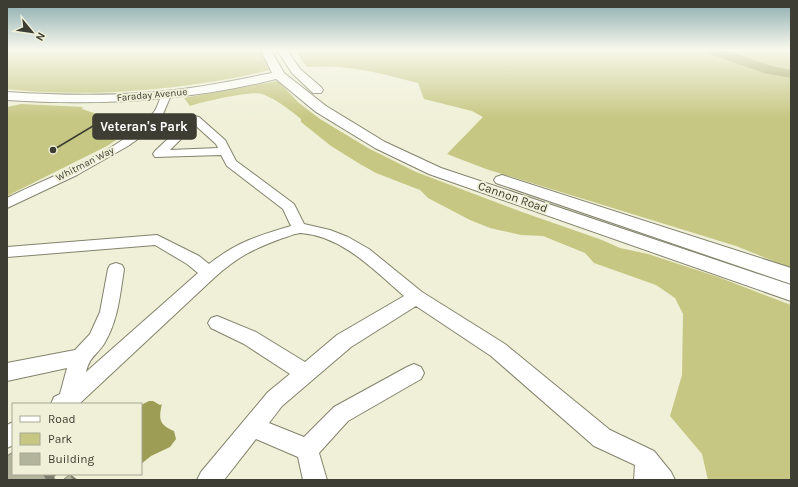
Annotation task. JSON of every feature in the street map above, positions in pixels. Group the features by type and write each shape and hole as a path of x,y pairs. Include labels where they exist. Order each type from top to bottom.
{"main road":[{"name":"Faraday Avenue","path":"7,96 83,100 166,95 197,91 287,73"},
{"name":"Cannon Road","path":"298,73 335,104 393,138 446,161 791,276"},
{"name":"Cannon Road","path":"276,75 321,109 380,145 435,171 791,293"}],"street":[{"name":"Whitman Way","path":"7,204 101,157 143,131 158,114 165,101 166,95"},
{"path":"226,151 159,154 195,119 222,142 226,151 231,163 289,207 299,228"},
{"path":"65,402 231,255 253,243 299,228 325,234 343,241 358,250 416,297 498,350 602,438 663,480"},
{"path":"7,252 157,240 193,260 209,273"},
{"path":"65,402 80,357 97,339 109,312 116,269"},
{"path":"209,480 275,399 344,341 416,297"},
{"path":"217,323 250,338 306,373"},
{"path":"7,372 80,357"},
{"path":"307,450 340,414 414,373"},
{"path":"252,427 307,450"},
{"path":"307,450 315,480"}],"green space":[{"path":"7,73 258,73 220,81 130,91 80,93 7,89"},
{"path":"376,73 774,73 779,74 776,73 791,73 791,268 736,246 486,169 447,154 483,117 472,111 424,99 418,83"},
{"path":"278,81 299,103 320,119 368,148 416,172 602,240 620,248 648,254 718,277 791,305 791,480 708,480 702,454 670,416 682,375 683,314 675,298 656,285 594,263 585,253 543,236 521,235 490,228 470,220 428,198 420,190 376,173 360,164 331,146 301,122 301,119 288,108 262,94 257,93 238,95 215,99 190,106 184,98"},
{"path":"21,104 84,107 81,108 97,114 128,117 124,122 122,136 107,146 7,196 7,107"}],"shaded area":[{"path":"149,401 153,401 160,405 162,404 160,414 161,421 174,431 176,439 170,447 151,456 142,463 142,404"}],"building":[{"path":"12,453 12,475 44,475 47,480 7,480 7,456"},
{"path":"70,475 73,480 63,480"}],"waterway":[{"path":"784,73 791,74"}],"place":[{"name":"Veteran's Park","path":"53,150"}]}
